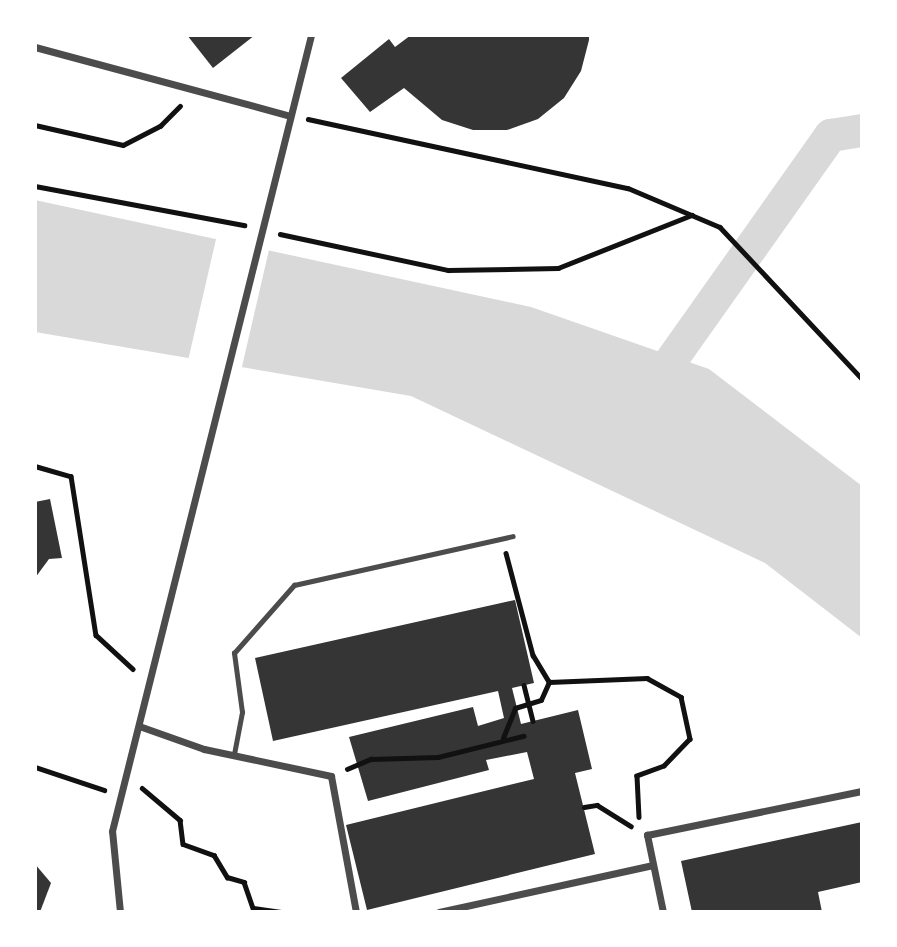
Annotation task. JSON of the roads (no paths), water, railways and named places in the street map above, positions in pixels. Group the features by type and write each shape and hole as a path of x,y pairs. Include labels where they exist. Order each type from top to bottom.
{"street":[{"path":"120,912 112,831 311,35"},
{"path":"35,47 290,116"},
{"path":"139,726 234,754 331,776 356,912"},
{"path":"663,912 647,835 862,790"},
{"path":"439,912 653,865"}],"lane":[{"path":"234,754 242,712 234,653 294,585 513,536"}],"waterway":[{"path":"646,395 830,135 862,130"}]}
